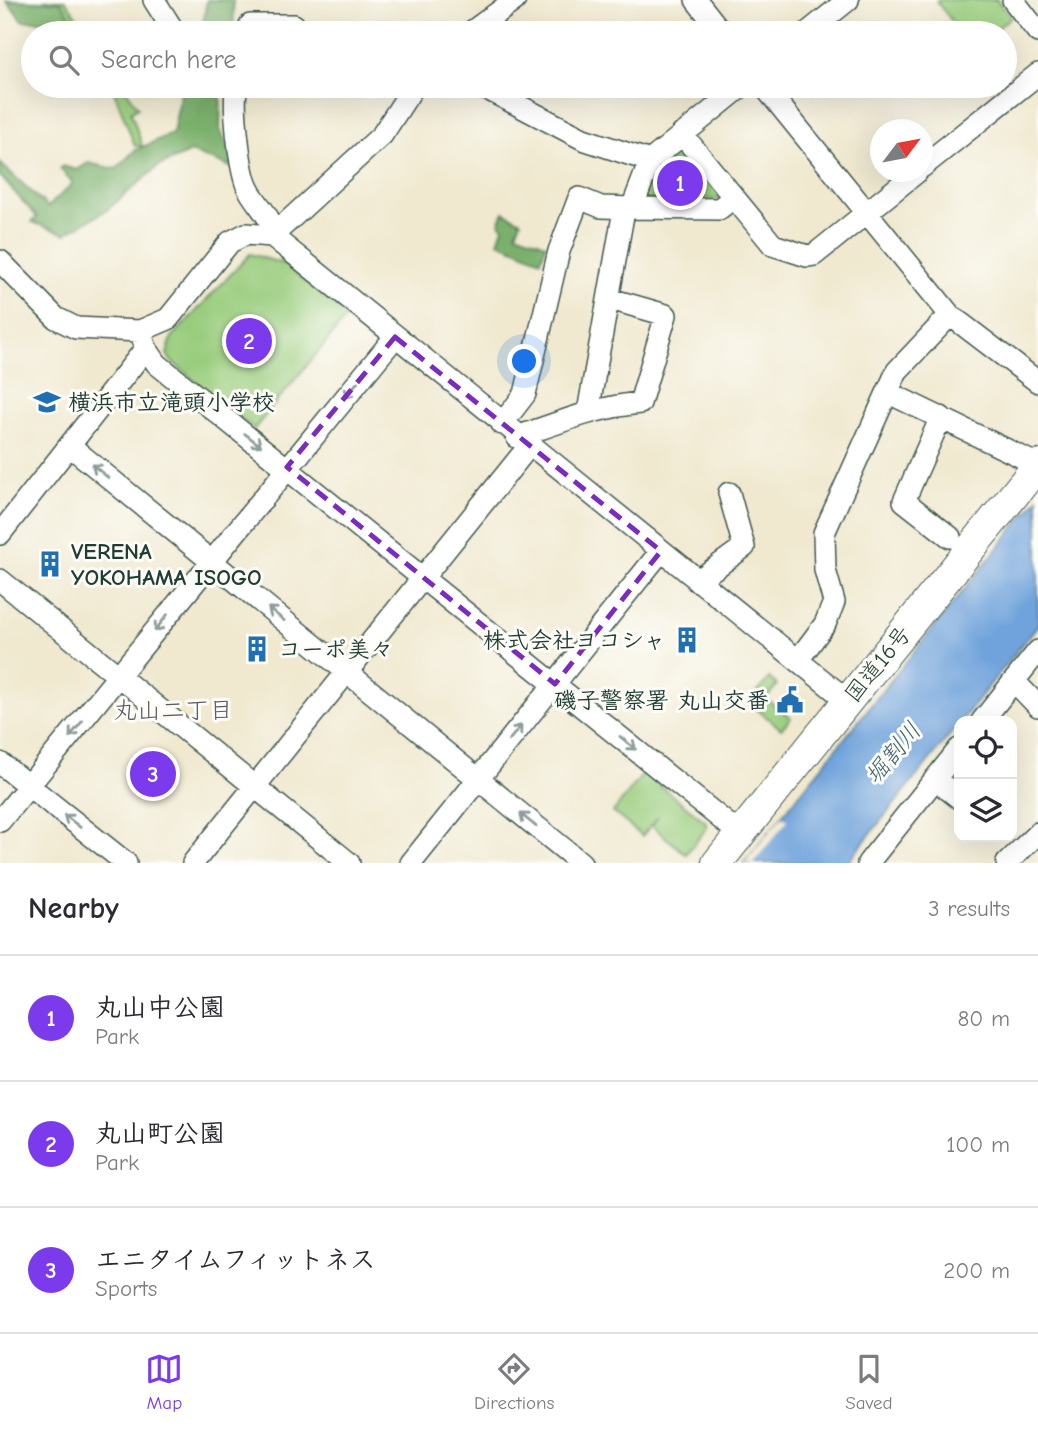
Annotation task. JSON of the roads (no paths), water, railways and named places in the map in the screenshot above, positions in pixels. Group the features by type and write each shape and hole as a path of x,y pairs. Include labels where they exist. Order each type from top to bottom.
{"highway":[{"name":"国道16号","path":"717,863 1038,465"}],"street":[{"path":"154,0 167,21"},
{"path":"486,21 515,0"},
{"path":"696,0 713,21"},
{"path":"822,21 848,0"},
{"path":"1013,0 1038,32"},
{"path":"1017,92 1038,75"},
{"path":"236,98 234,113 246,186 273,225 272,236"},
{"path":"272,236 382,135 406,98"},
{"path":"504,98 583,139 650,160"},
{"path":"588,412 628,209 650,160 727,98"},
{"path":"774,98 950,315 1038,382"},
{"path":"933,158 1009,98"},
{"path":"682,134 773,245 807,256 814,255 904,182"},
{"path":"193,863 423,576 516,436 559,251 576,203 583,197 601,207 719,209 733,198"},
{"path":"0,534 70,446 143,340 168,318 230,242 246,234 272,236 516,436 848,701"},
{"path":"0,261 56,318 76,328 143,340 157,364 740,834"},
{"path":"516,436 588,412 640,403 666,314 610,299"},
{"path":"798,660 825,624 834,602 825,570 824,533 897,372 950,315"},
{"path":"0,821 395,337"},
{"path":"889,393 1038,465"},
{"path":"942,417 904,501 950,537"},
{"path":"70,446 581,863"},
{"path":"696,581 744,547 729,493"},
{"path":"411,863 661,551"},
{"path":"0,580 349,863"},
{"path":"986,716 1038,651"},
{"path":"1014,681 1038,706"},
{"path":"877,860 954,756"},
{"path":"0,763 126,863"},
{"path":"936,779 954,794"},
{"path":"1012,849 1038,833"}],"water":[{"name":"堀割川","path":"1038,498 1038,625 965,716 954,716 954,730 847,863 744,863"}],"place":[{"name":"丸山中公園","path":"680,183"},
{"name":"丸山町公園","path":"249,341"},
{"name":"横浜市立滝頭小学校","path":"47,402"},
{"name":"VERENA YOKOHAMA ISOGO","path":"50,564"},
{"name":"株式会社ヨコシャ","path":"687,640"},
{"name":"コーポ美々","path":"257,649"},
{"name":"磯子警察署 丸山交番","path":"790,700"},
{"name":"エニタイムフィットネス","path":"153,774"}],"district":[{"name":"丸山二丁目","path":"173,710"}]}
